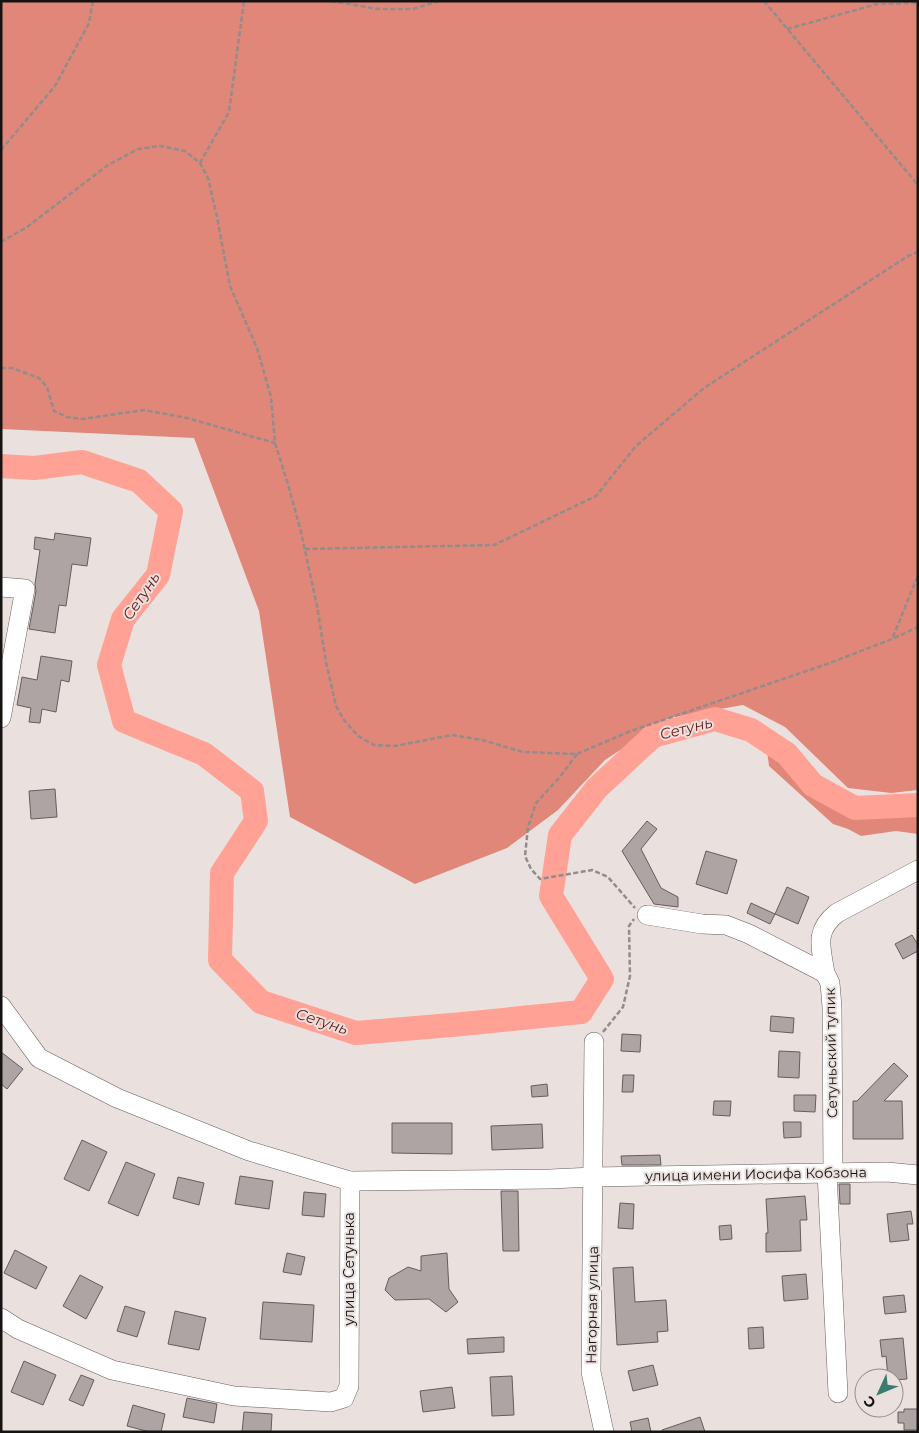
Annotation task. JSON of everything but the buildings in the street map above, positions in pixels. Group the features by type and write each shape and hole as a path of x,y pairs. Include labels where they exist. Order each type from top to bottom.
{"street":[{"path":"1,587 25,589 1,718"},
{"path":"825,973 820,942 822,930 828,920 837,913 918,870"},
{"name":"Сетуньский тупик","path":"647,915 702,924 726,925 749,934 825,973 830,983 832,1007 830,1173 838,1393"},
{"path":"1,1006 39,1058 116,1098 249,1151 350,1181"},
{"name":"Нагорная улица","path":"594,1042 591,1372 604,1432"},
{"name":"улица имени Иосифа Кобзона","path":"350,1181 886,1172 918,1175"},
{"name":"улица Сетунька","path":"1,1318 18,1329 112,1370 234,1396 331,1402 344,1398 349,1386 350,1181"}],"path":[{"path":"1,150 55,86 89,23 92,1"},
{"path":"200,163 229,112 244,1"},
{"path":"331,1 378,9 412,8 438,1"},
{"path":"764,1 918,185"},
{"path":"787,29 876,4 918,3"},
{"path":"1,242 27,227 108,165 138,150 160,146 185,151 200,163 208,178 230,286 257,348 271,396 275,443 305,549 336,706 344,720 358,736 374,745 395,746 452,735 482,740 523,752 576,754 628,732 818,667 918,627"},
{"path":"305,549 384,549 494,545 596,496 636,446 704,388 908,256 918,252"},
{"path":"1,368 12,368 40,378 46,387 54,411 67,417 82,419 144,410 187,418 275,443"},
{"path":"892,639 918,575"},
{"path":"576,754 559,778 536,803 528,827 525,856 531,869 540,878 592,870 608,877 638,912 629,926 630,976 623,1007 594,1042"}],"shaded area":[{"path":"1,1 918,1 918,790 891,793 848,788 785,727 743,705 669,718 605,760 558,810 507,848 415,884 290,817 259,611 194,438 1,429"},
{"path":"767,751 783,760 828,799 851,812 918,814 918,834 896,831 861,836 833,824 769,766"}],"waterway":[{"name":"Сетунь","path":"1,466 34,468 82,462 139,481 171,511 158,575 123,619 109,665 124,721 204,754 252,791 256,821 222,873 220,960 261,1002 356,1033 581,1012 602,979 551,896 560,835 597,788 653,736 715,719 751,730 787,754 813,785 855,808 918,805"}]}
